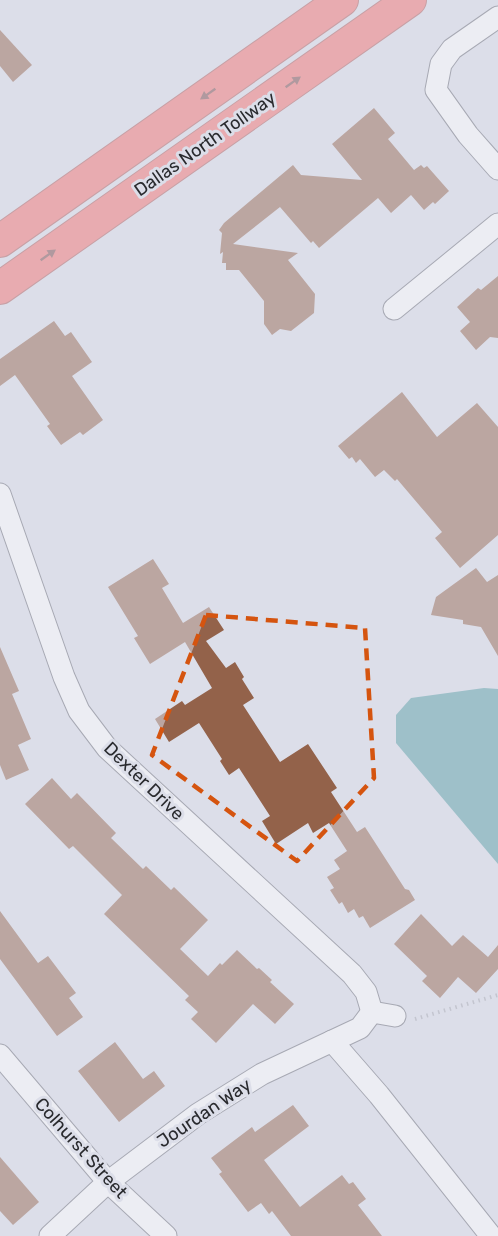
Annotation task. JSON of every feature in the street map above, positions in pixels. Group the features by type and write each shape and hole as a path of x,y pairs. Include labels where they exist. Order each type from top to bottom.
{"highway":[{"path":"0,241 342,0"},
{"name":"Dallas North Tollway","path":"0,288 410,0"}],"street":[{"path":"498,16 453,49 441,64 436,90 468,135 498,169"},
{"path":"394,309 498,224"},
{"name":"Dexter Drive","path":"0,494 64,677 79,711 106,748 352,974 366,992 372,1012"},
{"path":"372,1012 394,1016"},
{"name":"Jourdan Way","path":"50,1236 108,1182 198,1114 262,1074 360,1028 372,1012"},
{"path":"332,1041 379,1095 491,1236"},
{"name":"Colhurst Street","path":"0,1055 108,1182 165,1236"}],"path":[{"path":"394,1016 400,1023 498,995"}],"highlighted area":[{"path":"206,615 365,628 374,778 297,861 152,755"}],"water":[{"path":"484,688 498,689 498,864 396,743 396,715 411,698"}],"building":[{"path":"0,30 32,65 13,82 0,66"},
{"path":"374,108 395,133 388,139 414,170 421,165 424,168 427,166 449,191 435,204 433,202 424,210 411,195 391,213 378,198 319,248 313,241 311,243 280,207 233,244 298,253 288,260 315,294 314,313 291,331 280,329 272,335 264,324 264,301 239,270 226,270 226,263 222,263 223,252 220,254 222,233 219,230 224,223 293,165 301,175 362,180 332,144"},
{"path":"498,276 498,338 490,337 476,350 460,331 470,322 457,307 478,288 481,290"},
{"path":"54,321 65,336 71,332 92,362 72,376 103,420 83,435 80,432 61,445 47,426 50,424 15,375 0,386 0,359"},
{"path":"402,392 437,437 477,403 498,427 498,535 460,568 435,538 442,532 397,479 395,481 384,470 375,477 360,459 356,463 352,457 349,459 338,446"},
{"path":"153,559 169,584 162,588 183,623 209,607 224,630 206,641 226,668 235,662 254,698 243,705 280,762 308,744 337,788 331,792 357,832 365,827 405,889 409,890 415,900 370,928 363,916 359,918 354,909 348,913 342,902 339,904 330,890 334,888 327,877 340,869 334,860 347,851 329,823 313,833 308,823 276,844 262,821 270,816 239,768 229,775 220,761 222,759 199,723 169,742 155,719 182,701 185,705 212,688 185,642 150,664 134,638 138,636 108,587"},
{"path":"476,568 487,582 498,575 498,656 481,627 463,624 463,620 431,615 436,597"},
{"path":"0,647 19,691 12,694 31,739 18,745 29,770 6,780 0,765"},
{"path":"52,778 71,799 77,793 116,833 111,838 143,869 146,866 171,890 174,887 208,920 180,949 208,976 237,950 272,980 270,982 294,1004 275,1024 253,1004 216,1043 191,1019 198,1012 185,1000 189,996 104,914 122,895 73,846 69,849 25,804"},
{"path":"0,911 38,963 48,956 76,993 69,998 83,1017 57,1036 0,959"},
{"path":"421,914 452,946 463,935 488,957 498,945 498,969 476,993 458,977 440,998 422,981 427,976 394,944"},
{"path":"115,1042 143,1079 154,1071 165,1086 119,1122 78,1071"},
{"path":"293,1105 309,1126 264,1160 300,1207 342,1175 349,1184 353,1182 366,1199 358,1205 382,1236 291,1236 272,1211 269,1214 261,1203 248,1212 219,1174 222,1172 211,1158 252,1127 255,1132"},
{"path":"0,1157 39,1202 13,1225 0,1211"}]}
